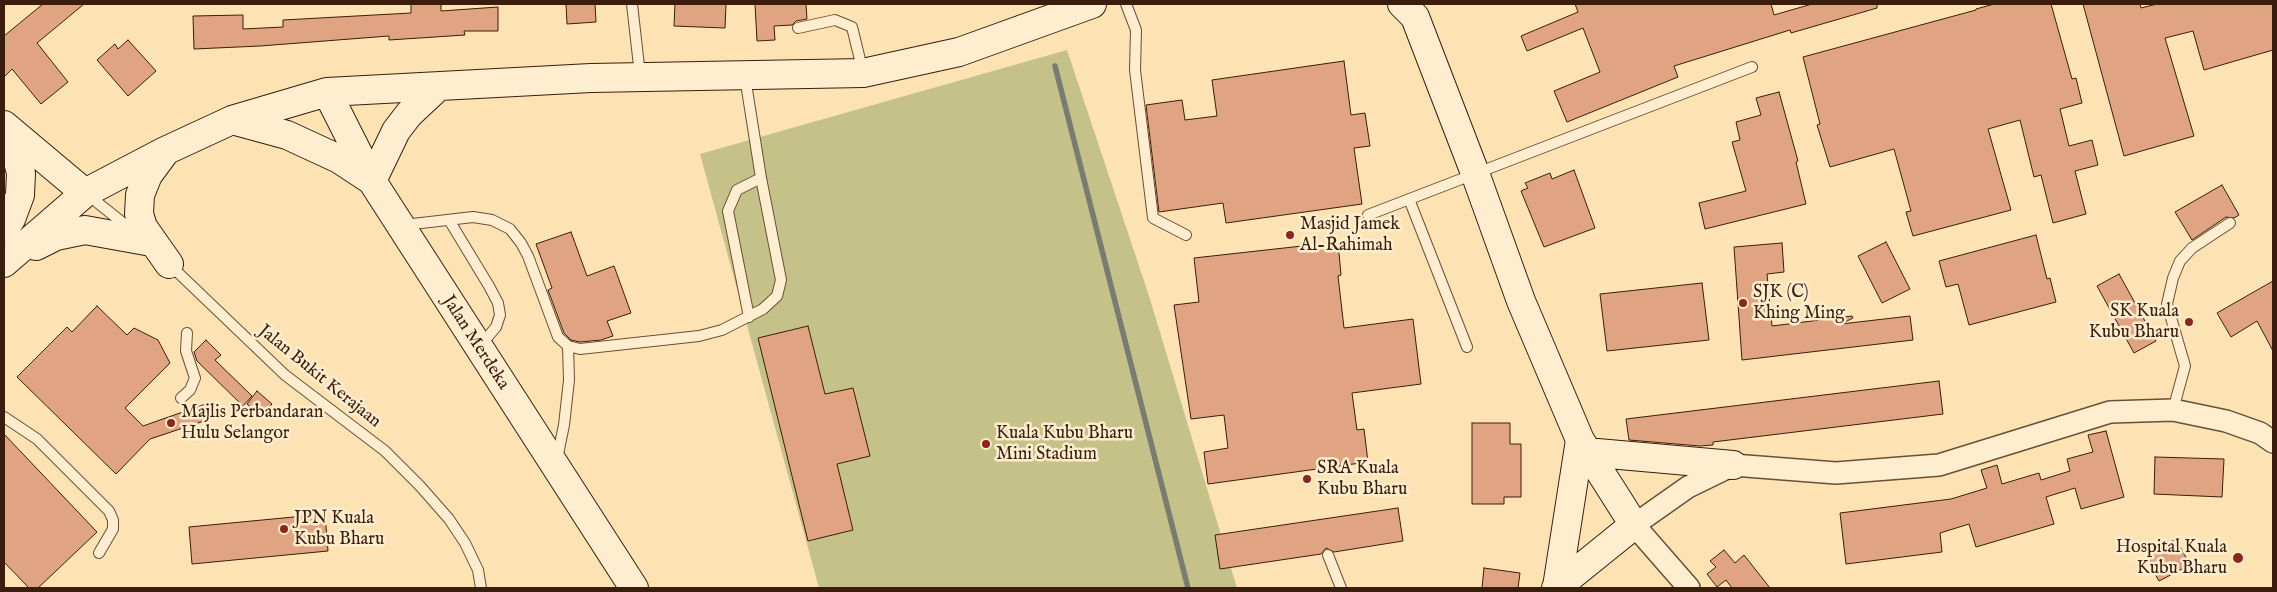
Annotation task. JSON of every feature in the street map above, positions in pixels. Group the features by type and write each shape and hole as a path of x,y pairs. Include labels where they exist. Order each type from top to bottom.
{"main road":[{"path":"4,264 85,193 166,151 232,120 327,92 591,78 745,73 863,72 960,52 1087,5"},
{"path":"1412,8 1475,173 1521,301 1583,446 1634,525 1556,587"},
{"path":"232,120 286,136 339,159 372,181 396,131 409,114 439,86"},
{"name":"Jalan Merdeka","path":"327,92 372,181 634,588"},
{"path":"4,125 85,193"},
{"path":"4,140 16,158 21,173 20,195 11,219 4,230"},
{"path":"166,151 148,175 140,195 139,214 143,227 169,264"},
{"path":"4,264 49,240 70,232 85,230 146,241"},
{"path":"1583,446 1733,465"},
{"path":"1556,587 1583,446"},
{"path":"608,549 613,588"}],"street":[{"path":"1690,588 1634,525 1688,487 1733,465 1836,473 1888,467 1939,465 2110,412 2173,410 2226,421 2260,433 2273,442"}],"lane":[{"path":"632,4 640,77"},
{"path":"1126,4 1136,30 1135,70 1153,218 1186,235"},
{"path":"798,28 835,20 852,27 863,72"},
{"path":"1368,215 1752,67"},
{"path":"400,226 473,217 492,220 510,229 528,256 558,337 568,346 580,349 699,336 722,330 762,309 777,296 781,280 761,178 745,73"},
{"path":"749,317 728,211 737,190 761,178"},
{"name":"Jalan Bukit Kerajaan","path":"85,193 146,241 285,375 385,451 449,519 465,543 478,570 481,588"},
{"path":"1408,199 1466,347"},
{"path":"449,220 498,304 500,315 496,327 478,348"},
{"path":"2173,410 2185,366 2168,304 2173,278 2180,261 2192,248 2230,223"},
{"path":"180,398 190,390 195,378 186,351 187,333"},
{"path":"555,467 564,425 569,380 568,346"},
{"path":"4,417 38,439 109,511 114,529 99,553"},
{"path":"1328,555 1342,588"}],"shaded area":[{"name":"Kuala Kubu Bharu Mini Stadium","path":"1067,50 1150,299 1237,588 819,588 700,154"}],"building":[{"path":"43,4 84,4 37,43 68,82 41,104 12,69 4,77 4,36"},
{"path":"411,4 441,4 441,11 498,7 498,31 464,31 465,35 389,40 389,36 194,49 193,16 243,15 243,29 283,27 283,20 411,13"},
{"path":"566,4 595,4 596,22 567,24"},
{"path":"675,4 726,4 725,28 674,26"},
{"path":"755,4 806,4 807,19 796,21 792,25 774,26 775,40 757,41"},
{"path":"1575,4 1771,4 1774,15 1812,4 1877,4 1877,8 1791,33 1790,30 1674,66 1678,77 1567,122 1554,91 1600,72 1583,28 1527,51 1521,36 1578,12"},
{"path":"1994,4 2051,4 2072,79 2076,78 2082,103 2060,109 2069,146 2092,140 2098,165 2075,171 2086,214 2053,223 2041,175 2034,177 2020,120 1988,129 2011,210 1913,236 1906,212 1911,211 1894,149 1830,167 1817,125 1820,124 1803,57"},
{"path":"2083,4 2140,4 2141,8 2157,4 2273,4 2273,50 2204,70 2193,31 2165,38 2194,136 2124,156"},
{"path":"128,40 156,71 128,96 97,60 115,44 118,49"},
{"name":"Masjid Jamek Al-Rahimah","path":"1344,61 1351,115 1365,113 1370,146 1354,148 1362,204 1226,223 1223,203 1159,212 1146,105 1182,100 1185,120 1217,116 1212,80"},
{"path":"1779,92 1798,161 1796,162 1806,204 1705,229 1699,203 1746,191 1732,142 1740,140 1736,122 1761,115 1756,98"},
{"path":"1574,170 1595,228 1544,247 1521,191 1528,188 1525,183 1550,173 1552,179"},
{"path":"2222,185 2239,215 2234,218 2226,217 2192,240 2175,212"},
{"path":"571,232 587,276 614,266 631,313 607,321 613,336 601,340 580,342 571,340 564,333 548,290 552,288 536,244"},
{"path":"2036,235 2047,279 2050,278 2056,302 1969,325 1958,284 1946,287 1939,261"},
{"path":"1338,242 1341,275 1338,276 1344,328 1413,319 1421,384 1352,393 1357,430 1364,429 1368,462 1208,484 1204,452 1228,448 1224,415 1191,419 1174,305 1199,302 1194,258"},
{"path":"1886,242 1910,289 1882,303 1858,256"},
{"path":"1782,243 1784,272 1767,274 1772,326 1852,316 1853,318 1841,324 1910,316 1913,340 1742,360 1734,247"},
{"path":"2119,274 2156,341 2134,353 2097,286"},
{"path":"2273,281 2273,351 2257,321 2231,337 2217,313"},
{"path":"1702,283 1709,340 1607,351 1600,294"},
{"path":"97,306 127,335 134,328 158,340 170,363 125,408 143,426 214,401 219,416 150,439 116,474 17,377 67,327 72,332"},
{"path":"808,326 825,394 853,388 870,456 837,464 853,530 808,541 758,338"},
{"path":"206,340 221,355 215,360 252,396 243,406 197,361 194,352"},
{"path":"1939,381 1943,414 1713,442 1713,445 1700,446 1629,440 1626,419"},
{"path":"257,391 272,404 262,416 247,404"},
{"path":"1472,423 1510,423 1510,444 1521,444 1521,497 1504,497 1504,504 1472,504"},
{"path":"2106,431 2124,497 2081,509 2075,488 2046,497 2054,524 1976,547 1969,524 1940,533 1942,552 1846,564 1840,513 1951,499 1987,488 1981,470 1997,465 2002,484 2039,473 2041,480 2070,471 2067,459 2093,452 2088,435"},
{"path":"4,434 97,532 38,588 29,588 4,562"},
{"path":"2155,457 2224,459 2222,497 2154,494"},
{"path":"1398,508 1403,541 1334,552 1326,548 1321,554 1220,569 1215,535"},
{"path":"325,514 328,551 192,564 189,527"},
{"path":"2176,539 2190,565 2159,581 2150,565 2151,552"},
{"path":"1724,550 1735,563 1744,555 1770,588 1732,588 1726,580 1717,587 1707,574 1716,567 1710,561"},
{"path":"1484,568 1520,573 1518,588 1482,588"}],"waterway":[{"path":"1055,66 1188,588"}],"place":[{"name":"Masjid Jamek Al-Rahimah","path":"1290,235"},
{"name":"SJK (C) Khing Ming","path":"1743,303"},
{"name":"SK Kuala Kubu Bharu","path":"2189,322"},
{"name":"Majlis Perbandaran Hulu Selangor","path":"171,423"},
{"name":"Kuala Kubu Bharu Mini Stadium","path":"986,444"},
{"name":"SRA Kuala Kubu Bharu","path":"1307,479"},
{"name":"JPN Kuala Kubu Bharu","path":"284,529"},
{"name":"Hospital Kuala Kubu Bharu","path":"2238,558"}]}
